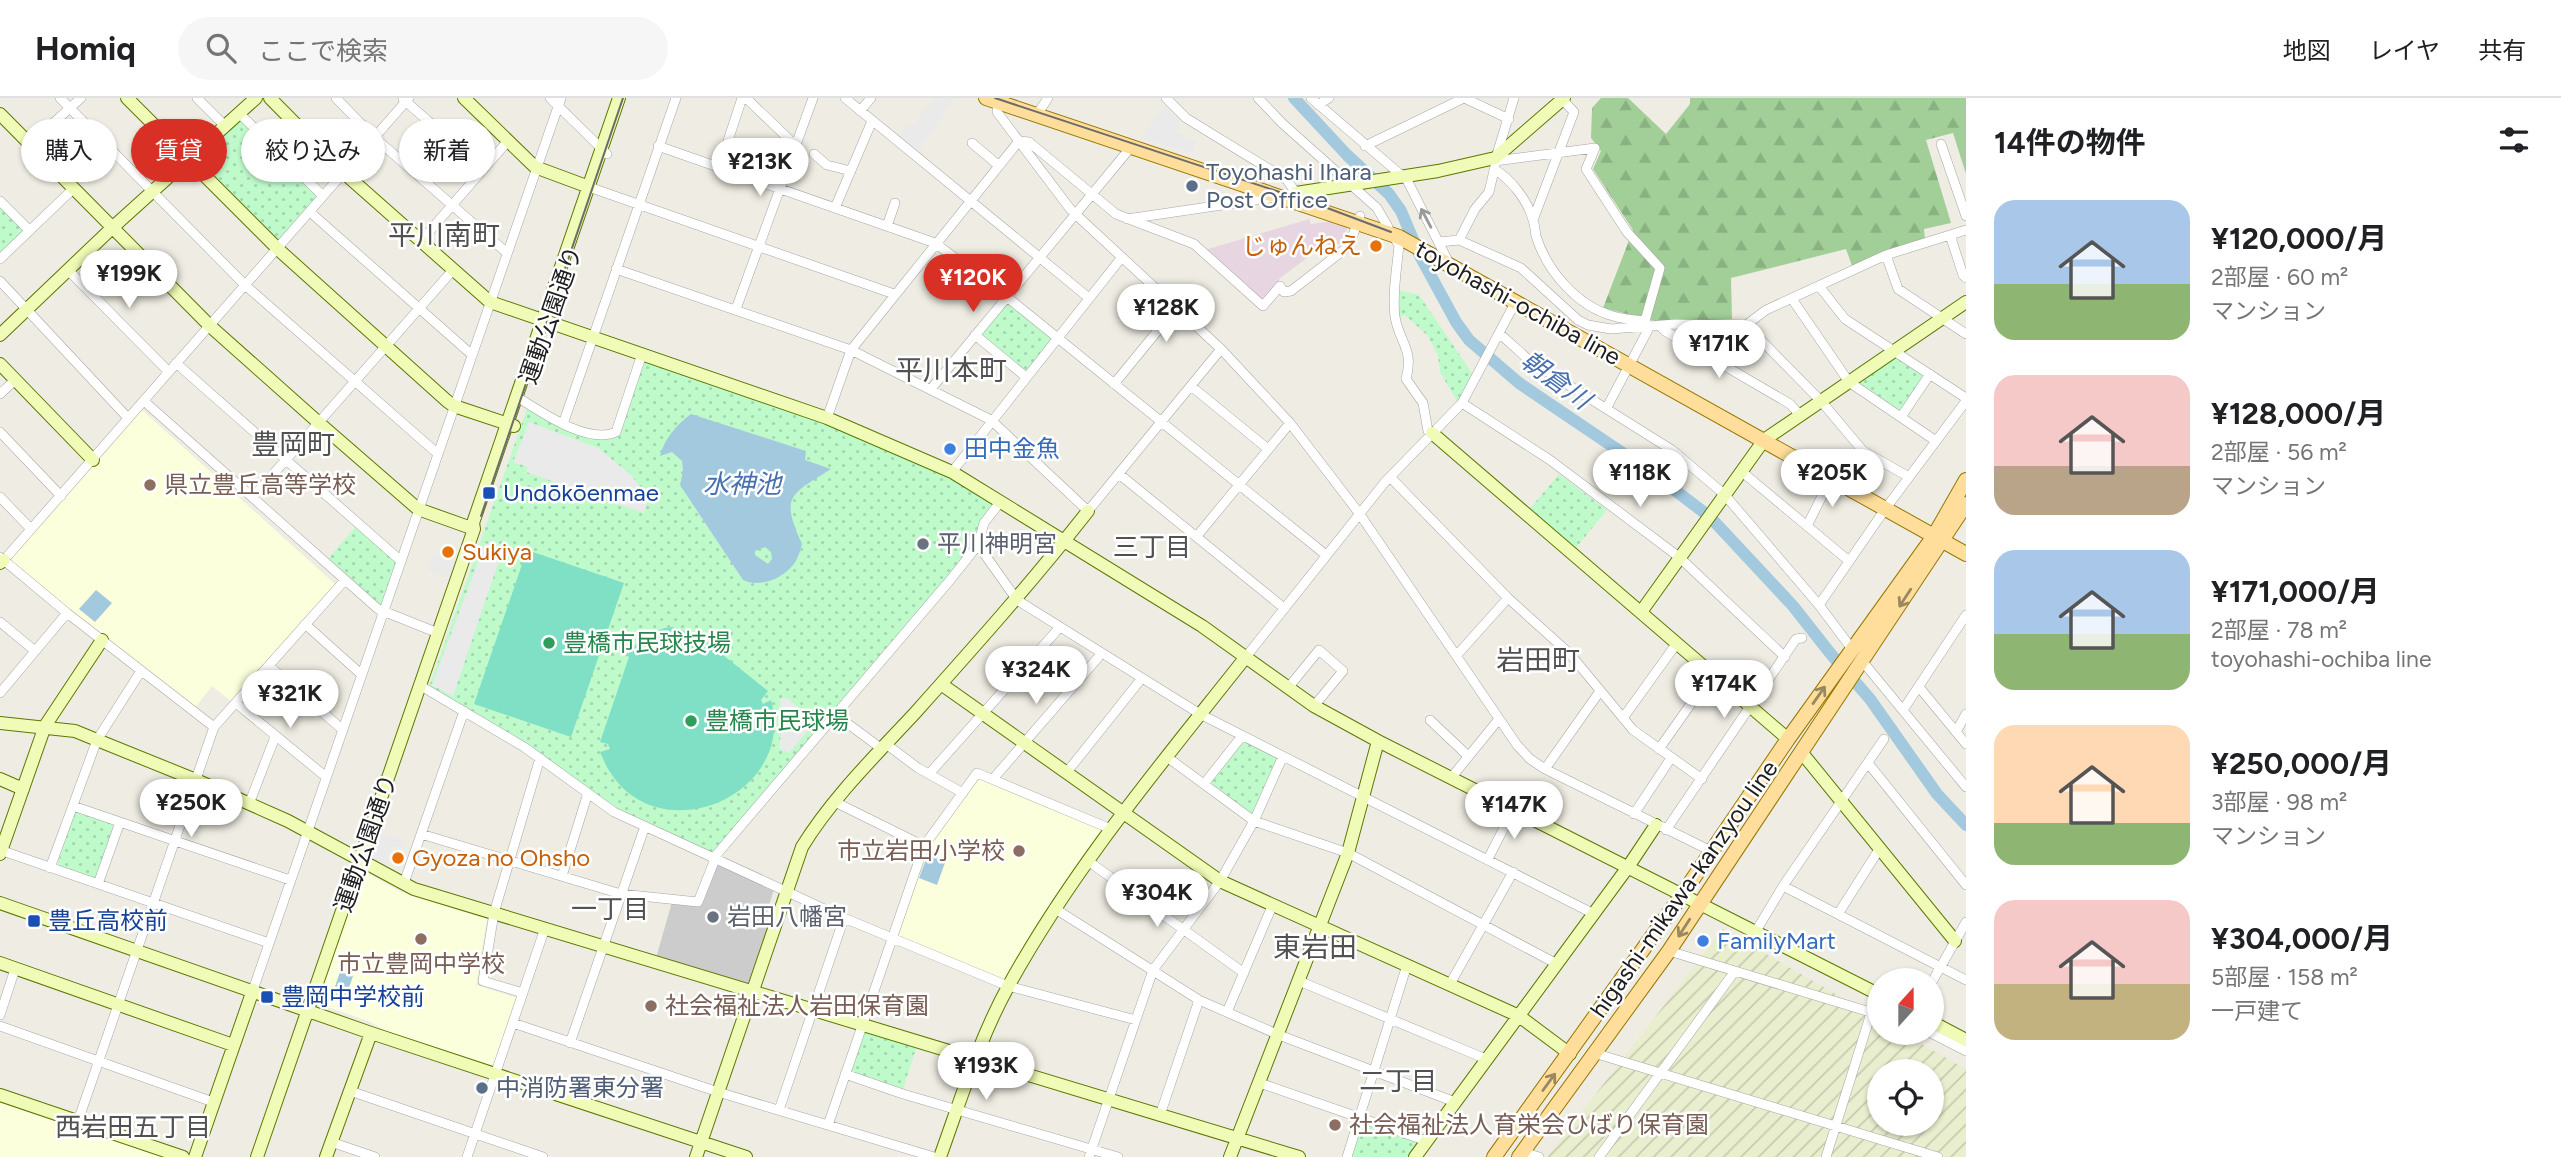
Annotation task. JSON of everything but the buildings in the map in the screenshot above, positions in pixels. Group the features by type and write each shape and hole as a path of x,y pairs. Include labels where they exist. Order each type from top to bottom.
{"main road":[{"name":"toyohashi-ochiba line","path":"997,99 1041,108 1296,193 1394,233 1966,554"},
{"name":"toyohashi-ochiba line","path":"1041,108 1131,148 1359,219"},
{"name":"higashi-mikawa-kanzyou line","path":"1521,1154 1669,951 1845,688 1938,538 1966,480"},
{"name":"higashi-mikawa-kanzyou line","path":"1494,1157 1682,895 1851,650 1966,504"}],"street":[{"path":"60,98 245,285 438,454"},
{"path":"58,119 81,98"},
{"path":"127,98 148,119"},
{"path":"197,98 218,119"},
{"path":"227,124 256,98"},
{"path":"270,98 291,119"},
{"path":"335,98 356,119"},
{"path":"464,98 535,167 894,294"},
{"path":"550,98 559,102 604,152"},
{"name":"運動公園通り","path":"257,1157 421,686 474,529 473,523 511,425 620,98"},
{"name":"運動公園通り","path":"604,152 626,98"},
{"path":"563,424 658,146 676,98 681,98"},
{"path":"719,168 744,98 795,145"},
{"path":"736,309 813,98"},
{"path":"845,98 1089,298"},
{"path":"860,111 871,98"},
{"path":"1166,98 1186,118 1287,180 1296,193"},
{"path":"1258,98 1282,124 1377,208 1394,233 1399,246 1396,318 1409,352 1406,379 1423,403 1428,430 1788,739"},
{"path":"1314,102 1329,98"},
{"path":"1365,146 1464,98 1509,119"},
{"path":"1459,240 1475,209 1489,192 1514,98"},
{"path":"385,125 405,99 427,119"},
{"path":"997,99 997,112 1075,214 1221,349 1290,423 1359,513 1523,752 1545,769 1711,851"},
{"path":"1495,163 1557,100 1574,112 1533,220"},
{"path":"195,1157 559,102"},
{"path":"1314,102 1407,180 1439,242 1446,262"},
{"path":"239,113 323,197"},
{"path":"0,114 21,135"},
{"path":"835,208 872,121"},
{"path":"827,418 851,349 1019,141"},
{"path":"1019,141 1029,142 1126,219 1194,244 1263,306 1280,286 1284,292 1291,291 1345,249 1359,219"},
{"path":"495,156 507,142"},
{"path":"972,144 998,165"},
{"path":"1941,144 1966,216"},
{"path":"658,146 935,243 1007,296 1326,555"},
{"path":"385,147 507,253"},
{"path":"931,389 1131,148"},
{"path":"1126,219 1595,148 1586,169 1627,232 1660,268 1647,325 1630,365 1606,407"},
{"path":"814,154 827,164 851,171"},
{"path":"1495,163 1525,203 1542,252 1562,282 1596,310 1647,325"},
{"path":"68,182 210,326 418,509 474,529"},
{"path":"0,335 163,182"},
{"path":"211,182 278,249 454,405 511,425"},
{"path":"214,727 1,560 93,460 168,371 336,182"},
{"path":"354,182 490,302 827,418 952,472 1202,626 1314,706 1513,810 1867,988"},
{"path":"421,241 472,182"},
{"path":"0,259 74,188"},
{"path":"0,201 29,230"},
{"path":"887,226 895,203"},
{"path":"310,212 471,354"},
{"path":"1439,242 1459,240 1521,268 1564,309 1588,325 1602,329 1675,324 1745,325 1766,310 1886,256 1966,230"},
{"path":"1950,235 1966,278"},
{"path":"1886,256 1898,289 1966,334"},
{"path":"952,472 991,419 1122,257"},
{"path":"616,269 851,349 991,419 1088,511"},
{"path":"68,270 168,371"},
{"path":"253,497 453,270"},
{"path":"0,281 128,418"},
{"path":"1819,286 1845,319 1895,349 1966,400 1885,508 1819,604"},
{"path":"1792,299 1849,382 1936,441"},
{"path":"940,1157 974,1059 1008,986 1054,908 1124,812 1359,513 1462,403 1516,301"},
{"path":"1641,612 1764,440 1966,302"},
{"path":"1114,384 1177,307"},
{"path":"1745,325 1821,401 1863,451 1909,477"},
{"path":"1660,326 1790,404 1800,415"},
{"path":"1499,332 1530,361 1672,450 1723,497 1819,604 1851,650"},
{"path":"975,335 1026,377"},
{"path":"695,1157 802,847 813,830 884,746 1017,600 1221,349"},
{"path":"520,398 563,424 586,434 611,434 616,432 642,354"},
{"path":"176,363 401,561"},
{"path":"0,364 93,460"},
{"path":"1901,417 1930,374"},
{"path":"0,394 15,380"},
{"path":"1191,386 1268,449"},
{"path":"144,401 383,612 438,633"},
{"path":"1462,403 1550,460 1679,557 1785,657"},
{"path":"1197,536 1290,423"},
{"path":"0,432 61,496"},
{"path":"1741,471 1849,561"},
{"path":"1119,474 1284,608"},
{"path":"1391,478 1508,598 1570,654 1633,730 1702,779"},
{"path":"1807,526 1831,478"},
{"path":"0,498 31,529"},
{"path":"421,834 621,894 698,902 715,858 740,824 836,715 978,545 984,523 1000,501"},
{"path":"978,545 1017,600 1200,714 1594,914"},
{"path":"78,1121 214,727 345,580"},
{"path":"1457,655 1508,598"},
{"path":"2,687 67,613"},
{"path":"1903,710 1966,615"},
{"path":"0,622 35,651"},
{"path":"304,625 362,675"},
{"path":"929,774 1060,627"},
{"path":"1415,1157 1628,867 1702,779 1796,639 1802,638"},
{"path":"102,640 45,726 0,851 269,943"},
{"path":"1623,718 1677,643"},
{"path":"1288,688 1319,650 1343,671 1314,706"},
{"path":"993,779 1102,653"},
{"path":"1862,662 1966,787"},
{"path":"269,666 342,730"},
{"path":"50,868 97,740 141,671"},
{"path":"1659,749 1713,674"},
{"path":"1067,772 1142,678"},
{"path":"941,684 1220,881 1519,1016 1570,1054"},
{"path":"421,686 540,758 614,812 844,918 1008,986 1136,1020"},
{"path":"1919,687 1966,744"},
{"path":"1545,769 1600,691"},
{"path":"236,703 326,778"},
{"path":"404,883 464,711"},
{"path":"1956,732 1966,714"},
{"path":"836,715 963,793"},
{"path":"1451,778 1499,719"},
{"path":"1430,720 1468,756"},
{"path":"0,723 75,731 196,780 307,831 414,889 1299,1157"},
{"path":"1204,784 1242,736"},
{"path":"249,804 275,737"},
{"path":"1756,931 1783,886 1884,739"},
{"path":"1230,1157 1322,926 1348,853 1378,741"},
{"path":"1802,752 1955,941"},
{"path":"1167,757 1254,821 1348,853 1557,964"},
{"path":"1090,1153 1153,970 1220,881 1254,821 1283,757"},
{"path":"523,993 483,981 494,913 540,758"},
{"path":"1634,814 1671,758"},
{"path":"1868,763 1966,885"},
{"path":"828,1125 924,846 978,773 1111,830"},
{"path":"0,779 23,789"},
{"path":"562,876 588,793"},
{"path":"835,802 924,846"},
{"path":"73,806 290,880"},
{"path":"1488,859 1513,810"},
{"path":"98,884 120,822"},
{"path":"570,1043 645,826"},
{"path":"1838,914 1880,849"},
{"path":"1088,861 1244,973"},
{"path":"1451,984 1513,872"},
{"path":"1783,886 1966,980"},
{"path":"0,904 371,1033 746,1157"},
{"path":"1227,1012 1273,904"},
{"path":"1054,908 1199,1000 1279,1035 1455,1102"},
{"path":"779,1110 844,918"},
{"path":"1941,967 1966,922"},
{"path":"467,1157 545,928"},
{"path":"1669,951 1867,1012"},
{"path":"0,963 233,1045"},
{"path":"1347,1157 1407,965"},
{"path":"0,1015 15,969"},
{"path":"1599,1157 1734,971"},
{"path":"1299,981 1486,1059"},
{"path":"1160,1115 1199,1000"},
{"path":"513,1023 718,1092 934,1157"},
{"path":"0,1026 213,1102"},
{"path":"1944,1028 1966,1040"},
{"path":"326,1157 371,1033"},
{"path":"1826,1157 1867,1036"},
{"path":"1944,1040 1966,1051"},
{"path":"1594,1053 1938,1157"},
{"path":"845,1074 1090,1153 1118,1157"},
{"path":"1260,1083 1427,1141"},
{"path":"350,1091 543,1157"},
{"path":"0,1095 183,1157"},
{"path":"331,1142 375,1157"},
{"path":"1521,1154 1539,1157"}],"shaded area":[{"path":"936,98 955,98 918,152 899,136 909,123 913,125"},
{"path":"1165,106 1181,121 1176,131 1196,142 1193,154 1140,138"},
{"path":"1309,219 1311,224 1341,220 1349,223 1342,242 1332,249 1327,243 1279,279 1280,283 1263,300 1205,250"},
{"name":"県立豊丘高等学校","path":"142,410 335,584 232,702 212,686 194,709 7,561"},
{"path":"529,422 598,448 630,474 646,494 644,513 526,472 528,467 513,462"},
{"path":"485,543 503,549 453,696 432,685"},
{"path":"433,553 455,561 449,578 427,570"},
{"path":"780,698 788,699 815,722 789,753 779,748 782,725"},
{"path":"979,777 1104,829 1007,979 1003,981 898,939 896,935 927,845"},
{"path":"379,833 405,840 402,848 393,846 385,869 370,862"},
{"path":"715,863 774,889 764,923 769,926 746,984 656,958 672,902 701,905"},
{"path":"360,869 399,891 487,919 476,985 517,998 494,1067 386,1031 368,1021 316,1003"},
{"path":"1723,929 1867,1012 1867,1045 1923,1045 1966,1069 1966,1157 1547,1157"},
{"path":"0,1099 166,1157 0,1157"}],"green space":[{"path":"1601,98 1628,98 1666,134 1690,104 1690,98 1966,98 1966,174 1953,133 1926,140 1951,223 1924,229 1925,239 1852,266 1846,249 1731,278 1732,319 1659,322 1603,308 1633,230 1593,169 1601,151 1591,138 1592,108"},
{"path":"239,118 241,120 241,182 305,182 318,195 279,242 217,182 227,182 227,130"},
{"path":"0,204 24,228 24,232 0,255"},
{"path":"1398,290 1419,295 1472,373 1458,403 1440,372 1438,356 1428,336 1405,315 1398,319"},
{"path":"1004,300 1052,335 1052,343 1026,377 975,335"},
{"path":"1895,349 1930,374 1901,417 1849,382"},
{"path":"642,354 827,418 1001,501 985,523 978,545 715,858 614,812 429,687 527,409 586,434 611,434"},
{"path":"1559,474 1607,510 1575,549 1528,511"},
{"path":"356,526 397,561 381,606 328,559"},
{"name":"豊橋市民球技場","path":"527,550 624,583 571,737 474,704"},
{"name":"豊橋市民球場","path":"672,627 698,635 768,691 761,700 763,704 771,700 774,734 764,763 745,786 719,802 690,810 660,808 632,796 610,772 600,752 610,749 608,744 600,742 629,657 627,656 646,636"},
{"path":"1243,740 1280,758 1251,816 1208,784"},
{"path":"75,811 115,825 97,879 57,866"},
{"path":"864,1029 917,1046 903,1089 850,1073"},
{"path":"1362,1122 1417,1140 1419,1145 1410,1157 1350,1157"}],"water":[{"name":"水神池","path":"691,414 806,451 805,460 831,469 806,485 793,498 791,516 802,544 799,555 788,570 770,581 756,583 743,580 680,485 682,461 672,452 660,456 676,427","holes":["765,547 771,552 772,559 768,564 755,555 755,551"]},
{"path":"96,590 112,603 95,622 79,609"},
{"path":"928,854 946,860 937,885 919,878"},
{"path":"340,972 353,976 344,1002 331,998"}],"waterway":[{"name":"朝倉川","path":"1294,98 1347,155 1389,194 1401,211 1420,256 1456,322 1469,340 1519,383 1655,475 1710,517 1793,606 1870,699 1937,794 1966,825"}],"tram line":[{"path":"481,516 623,98"},
{"path":"995,98 1322,206 1391,232"}],"place":[{"name":"Toyohashi Ihara Post Office","path":"1192,186"},
{"name":"じゅんねえ","path":"1376,246"},
{"name":"田中金魚","path":"950,449"},
{"name":"県立豊丘高等学校","path":"150,485"},
{"name":"Undōkōenmae","path":"489,493"},
{"name":"平川神明宮","path":"923,544"},
{"name":"Sukiya","path":"448,552"},
{"name":"豊橋市民球技場","path":"549,643"},
{"name":"豊橋市民球場","path":"691,721"},
{"name":"市立岩田小学校","path":"1019,851"},
{"name":"Gyoza no Ohsho","path":"398,858"},
{"name":"岩田八幡宮","path":"713,917"},
{"name":"豊丘高校前","path":"34,921"},
{"name":"市立豊岡中学校","path":"421,939"},
{"name":"FamilyMart","path":"1703,941"},
{"name":"豊岡中学校前","path":"267,997"},
{"name":"社会福祉法人岩田保育園","path":"651,1006"},
{"name":"中消防署東分署","path":"482,1088"},
{"name":"社会福祉法人育栄会ひばり保育園","path":"1335,1125"}],"district":[{"name":"平川南町","path":"444,235"},
{"name":"平川本町","path":"951,370"},
{"name":"豊岡町","path":"293,444"},
{"name":"三丁目","path":"1152,547"},
{"name":"岩田町","path":"1538,660"},
{"name":"一丁目","path":"610,909"},
{"name":"東岩田","path":"1315,947"},
{"name":"二丁目","path":"1398,1081"},
{"name":"西岩田五丁目","path":"133,1127"}]}
